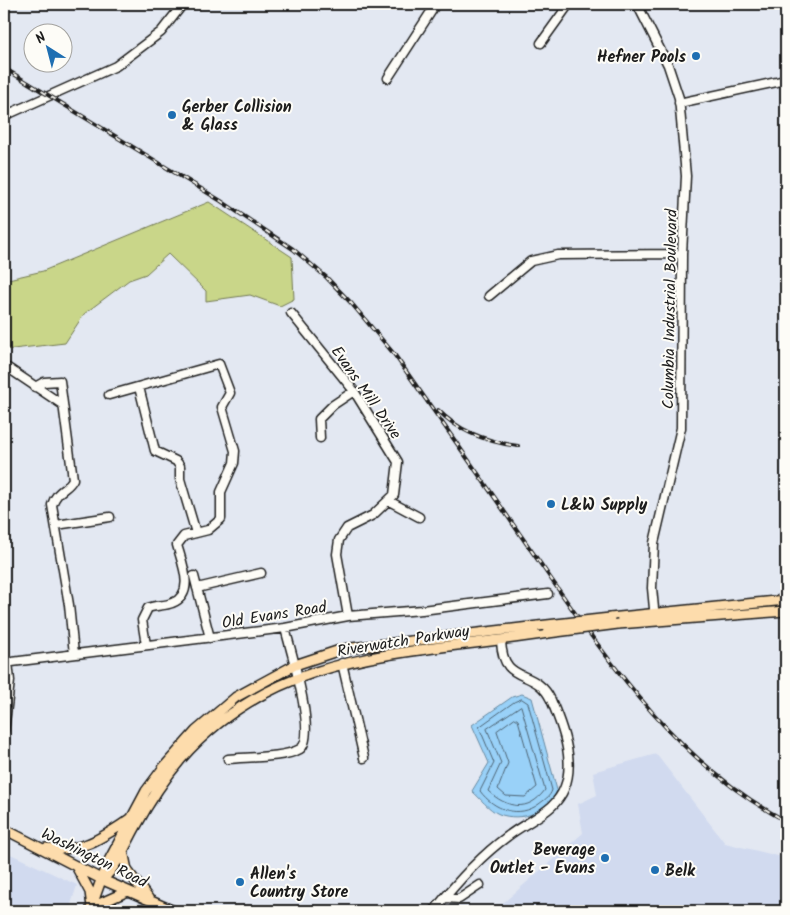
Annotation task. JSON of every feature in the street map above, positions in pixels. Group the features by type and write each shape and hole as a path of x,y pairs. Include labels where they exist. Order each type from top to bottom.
{"main road":[{"name":"Riverwatch Parkway","path":"102,880 106,866 146,791 164,766 208,719 252,687 295,665 343,649 368,644 538,626 655,617 786,600"},
{"name":"Riverwatch Parkway","path":"655,617 786,611"},
{"name":"Riverwatch Parkway","path":"102,880 113,869 150,801 180,760 198,741 254,697 298,678 342,664 380,656 548,634 614,621"},
{"path":"40,848 74,848 94,843 132,818"},
{"name":"Washington Road","path":"4,829 102,880 174,911"},
{"path":"124,850 124,864 127,870 149,900"},
{"path":"76,866 90,892 91,909"},
{"path":"91,909 102,880"},
{"path":"91,909 128,891"}],"street":[{"path":"4,116 116,66 161,32 183,4"},
{"path":"388,78 436,4"},
{"path":"540,43 569,4"},
{"name":"Columbia Industrial Boulevard","path":"637,4 668,65 679,103 686,176 682,254 681,428 654,543 652,588 655,617"},
{"path":"679,103 786,80"},
{"path":"489,296 531,262 558,255 682,254"},
{"name":"Evans Mill Drive","path":"291,313 354,391 398,462 394,495 389,501"},
{"path":"109,395 219,364 230,393 222,407 235,451 234,463 221,492 221,520 208,530 184,536 177,545 187,581 185,590 179,599 170,604 159,604 148,608 142,620 146,646"},
{"path":"8,368 63,405"},
{"path":"35,387 44,382 60,381 73,479 54,499 52,505 74,654"},
{"path":"139,387 155,451 176,461 180,466 180,479 196,533"},
{"path":"320,438 319,419 332,405 354,391"},
{"path":"348,616 337,554 339,540 347,528 373,515 389,501 419,517"},
{"path":"56,524 110,518"},
{"path":"197,588 261,573"},
{"path":"194,576 210,638"},
{"name":"Old Evans Road","path":"6,663 285,628 348,616 422,610 548,594"},
{"path":"228,759 287,753 304,746 307,730 298,678 285,628"},
{"path":"434,911 480,859 508,836 553,806 561,796 570,771 567,752 548,695 536,682 508,668 505,664 501,641"},
{"path":"4,731 10,680 6,663"},
{"path":"342,664 364,758"},
{"path":"4,688 10,680"},
{"path":"445,898 459,899 480,885"}],"shaded area":[{"path":"656,754 725,843 786,858 786,911 494,911 583,833 578,804 597,795 593,772"},
{"path":"4,851 77,885 69,911 4,911"}],"green space":[{"path":"209,202 292,257 294,299 280,306 250,295 206,301 206,291 168,254 146,274 129,280 84,314 65,343 4,350 4,280 43,271"}],"water":[{"path":"522,694 532,698 557,790 548,805 541,810 533,814 516,817 499,814 492,810 472,791 489,763 472,725 512,697"}],"railway":[{"path":"4,68 221,201 293,249 326,277 352,304 394,354 581,622 640,698 706,766 744,796 786,821"},
{"path":"438,410 446,418 475,435 496,442 518,446"}],"place":[{"name":"Hefner Pools","path":"696,56"},
{"name":"Gerber Collision & Glass","path":"172,115"},
{"name":"L&W Supply","path":"551,504"},
{"name":"Beverage Outlet - Evans","path":"605,858"},
{"name":"Belk","path":"655,870"},
{"name":"Allen's Country Store","path":"240,882"}]}
